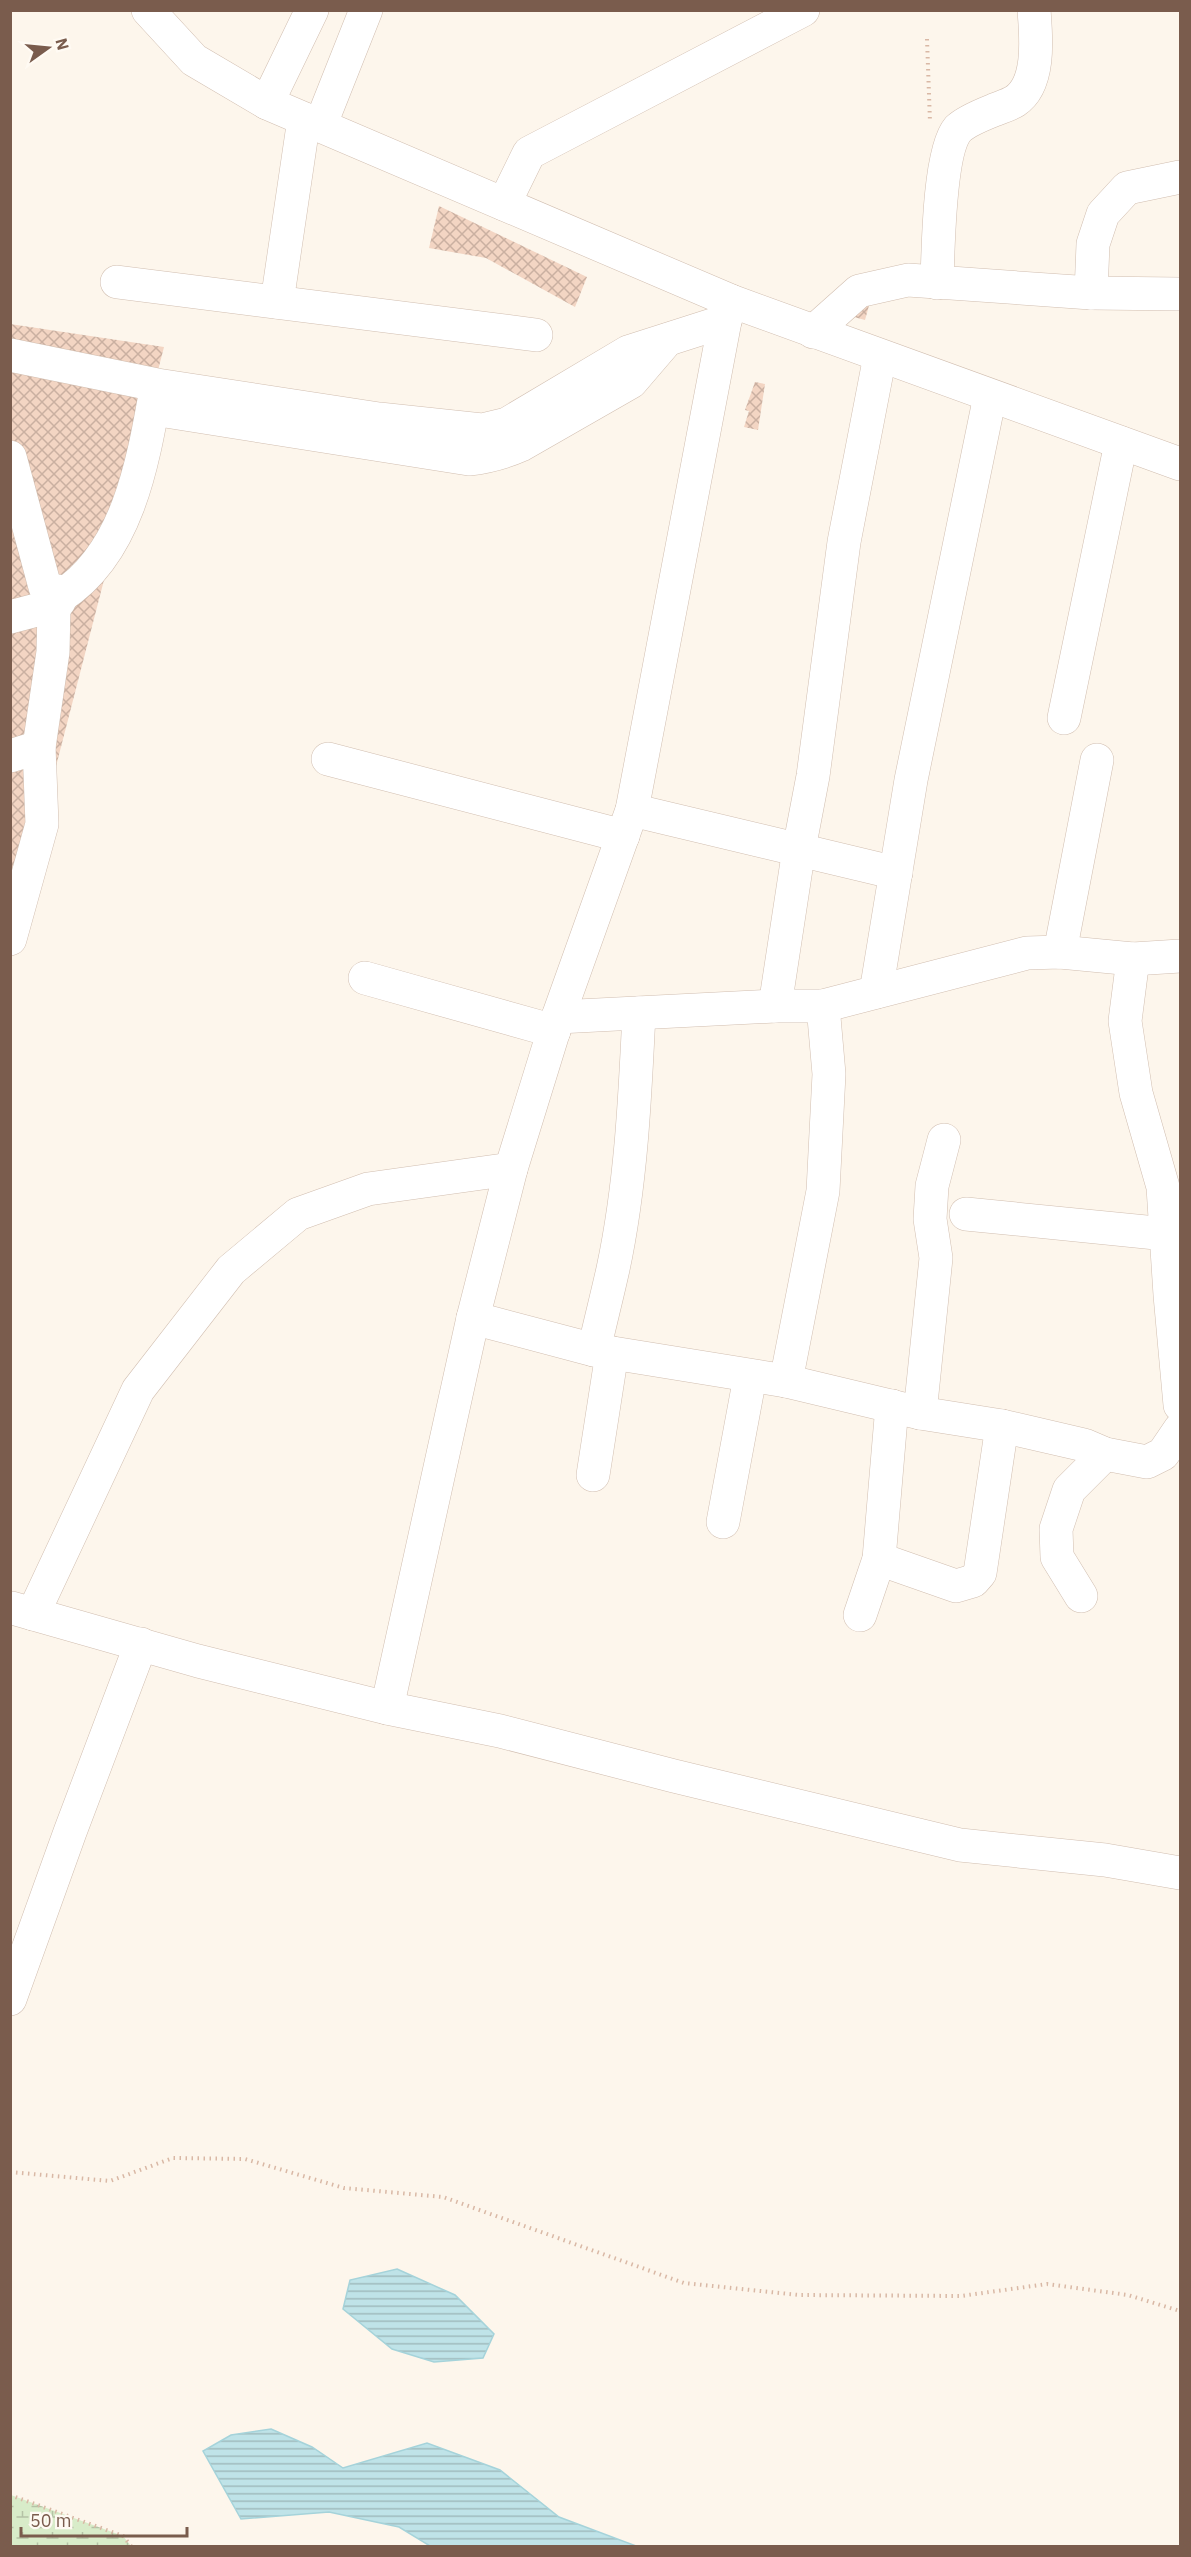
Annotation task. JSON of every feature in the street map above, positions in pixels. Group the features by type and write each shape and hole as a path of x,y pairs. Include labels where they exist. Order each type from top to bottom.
{"street":[{"path":"148,10 194,60 267,103 504,204 728,311 813,332 1180,464"},
{"path":"267,103 312,10"},
{"path":"277,302 312,123 366,10"},
{"path":"504,204 529,153 803,10"},
{"path":"937,283 939,228 948,152 958,129 986,113 1017,100 1026,88 1033,73 1038,48 1034,10"},
{"path":"1091,293 1093,244 1103,214 1126,188 1180,177"},
{"path":"813,332 859,291 908,280 1091,293 1180,294"},
{"path":"117,282 536,335"},
{"path":"10,355 155,397 254,413 379,419 482,430 507,424 628,352 667,340 728,311"},
{"path":"387,1708 473,1318 511,1169 556,1024 628,823 728,311"},
{"path":"775,1006 799,849 813,776 843,542 880,356"},
{"path":"876,992 911,780 990,396"},
{"path":"10,617 92,570 120,527 146,449 155,397"},
{"path":"1064,718 1121,443"},
{"path":"10,457 53,651 25,752 42,824 10,939"},
{"path":"328,759 628,823 799,849 896,873"},
{"path":"1060,952 1097,760"},
{"path":"365,978 556,1024 639,1012 823,1006 1028,953 1060,952 1133,959 1180,956"},
{"path":"1133,959 1125,1021 1136,1093 1163,1187 1180,1405"},
{"path":"786,1381 823,1191 829,1074 823,1006"},
{"path":"594,1475 603,1351 627,1173 636,1082 639,1012"},
{"path":"860,1615 879,1559 936,1258 930,1219 932,1186 944,1140"},
{"path":"511,1169 368,1189 298,1214 231,1270 138,1390 22,1611 387,1708 500,1731 674,1776 960,1845 1105,1860 1180,1873"},
{"path":"966,1214 1166,1234"},
{"path":"473,1318 603,1351 750,1377 786,1381 906,1409 1002,1426 1084,1445 1105,1454 1147,1462 1163,1454 1180,1430"},
{"path":"723,1522 750,1377"},
{"path":"879,1559 956,1586 973,1581 980,1573 1002,1426"},
{"path":"1081,1596 1057,1557 1056,1529 1069,1490 1105,1454"},
{"path":"10,2000 141,1644"}],"path":[{"path":"10,2172 110,2181 173,2158 245,2159 344,2188 443,2197 684,2283 799,2295 961,2295 1047,2284 1128,2295 1180,2311"},
{"path":"10,2495 123,2536 131,2547"}],"green space":[{"path":"11,2495 123,2536 131,2546 11,2546"}],"water":[{"path":"397,2269 455,2295 494,2334 483,2358 434,2362 392,2349 343,2309 350,2280"},
{"path":"271,2429 312,2447 343,2468 427,2443 500,2470 559,2517 636,2546 430,2546 399,2527 329,2512 241,2519 203,2451 231,2435"}],"building":[{"path":"439,206 587,277 575,307 486,258 429,248"},
{"path":"870,302 865,320 854,317"},
{"path":"10,324 164,347 11,941 10,941"},
{"path":"755,382 765,384 758,430 744,427 749,411 745,410"}]}
